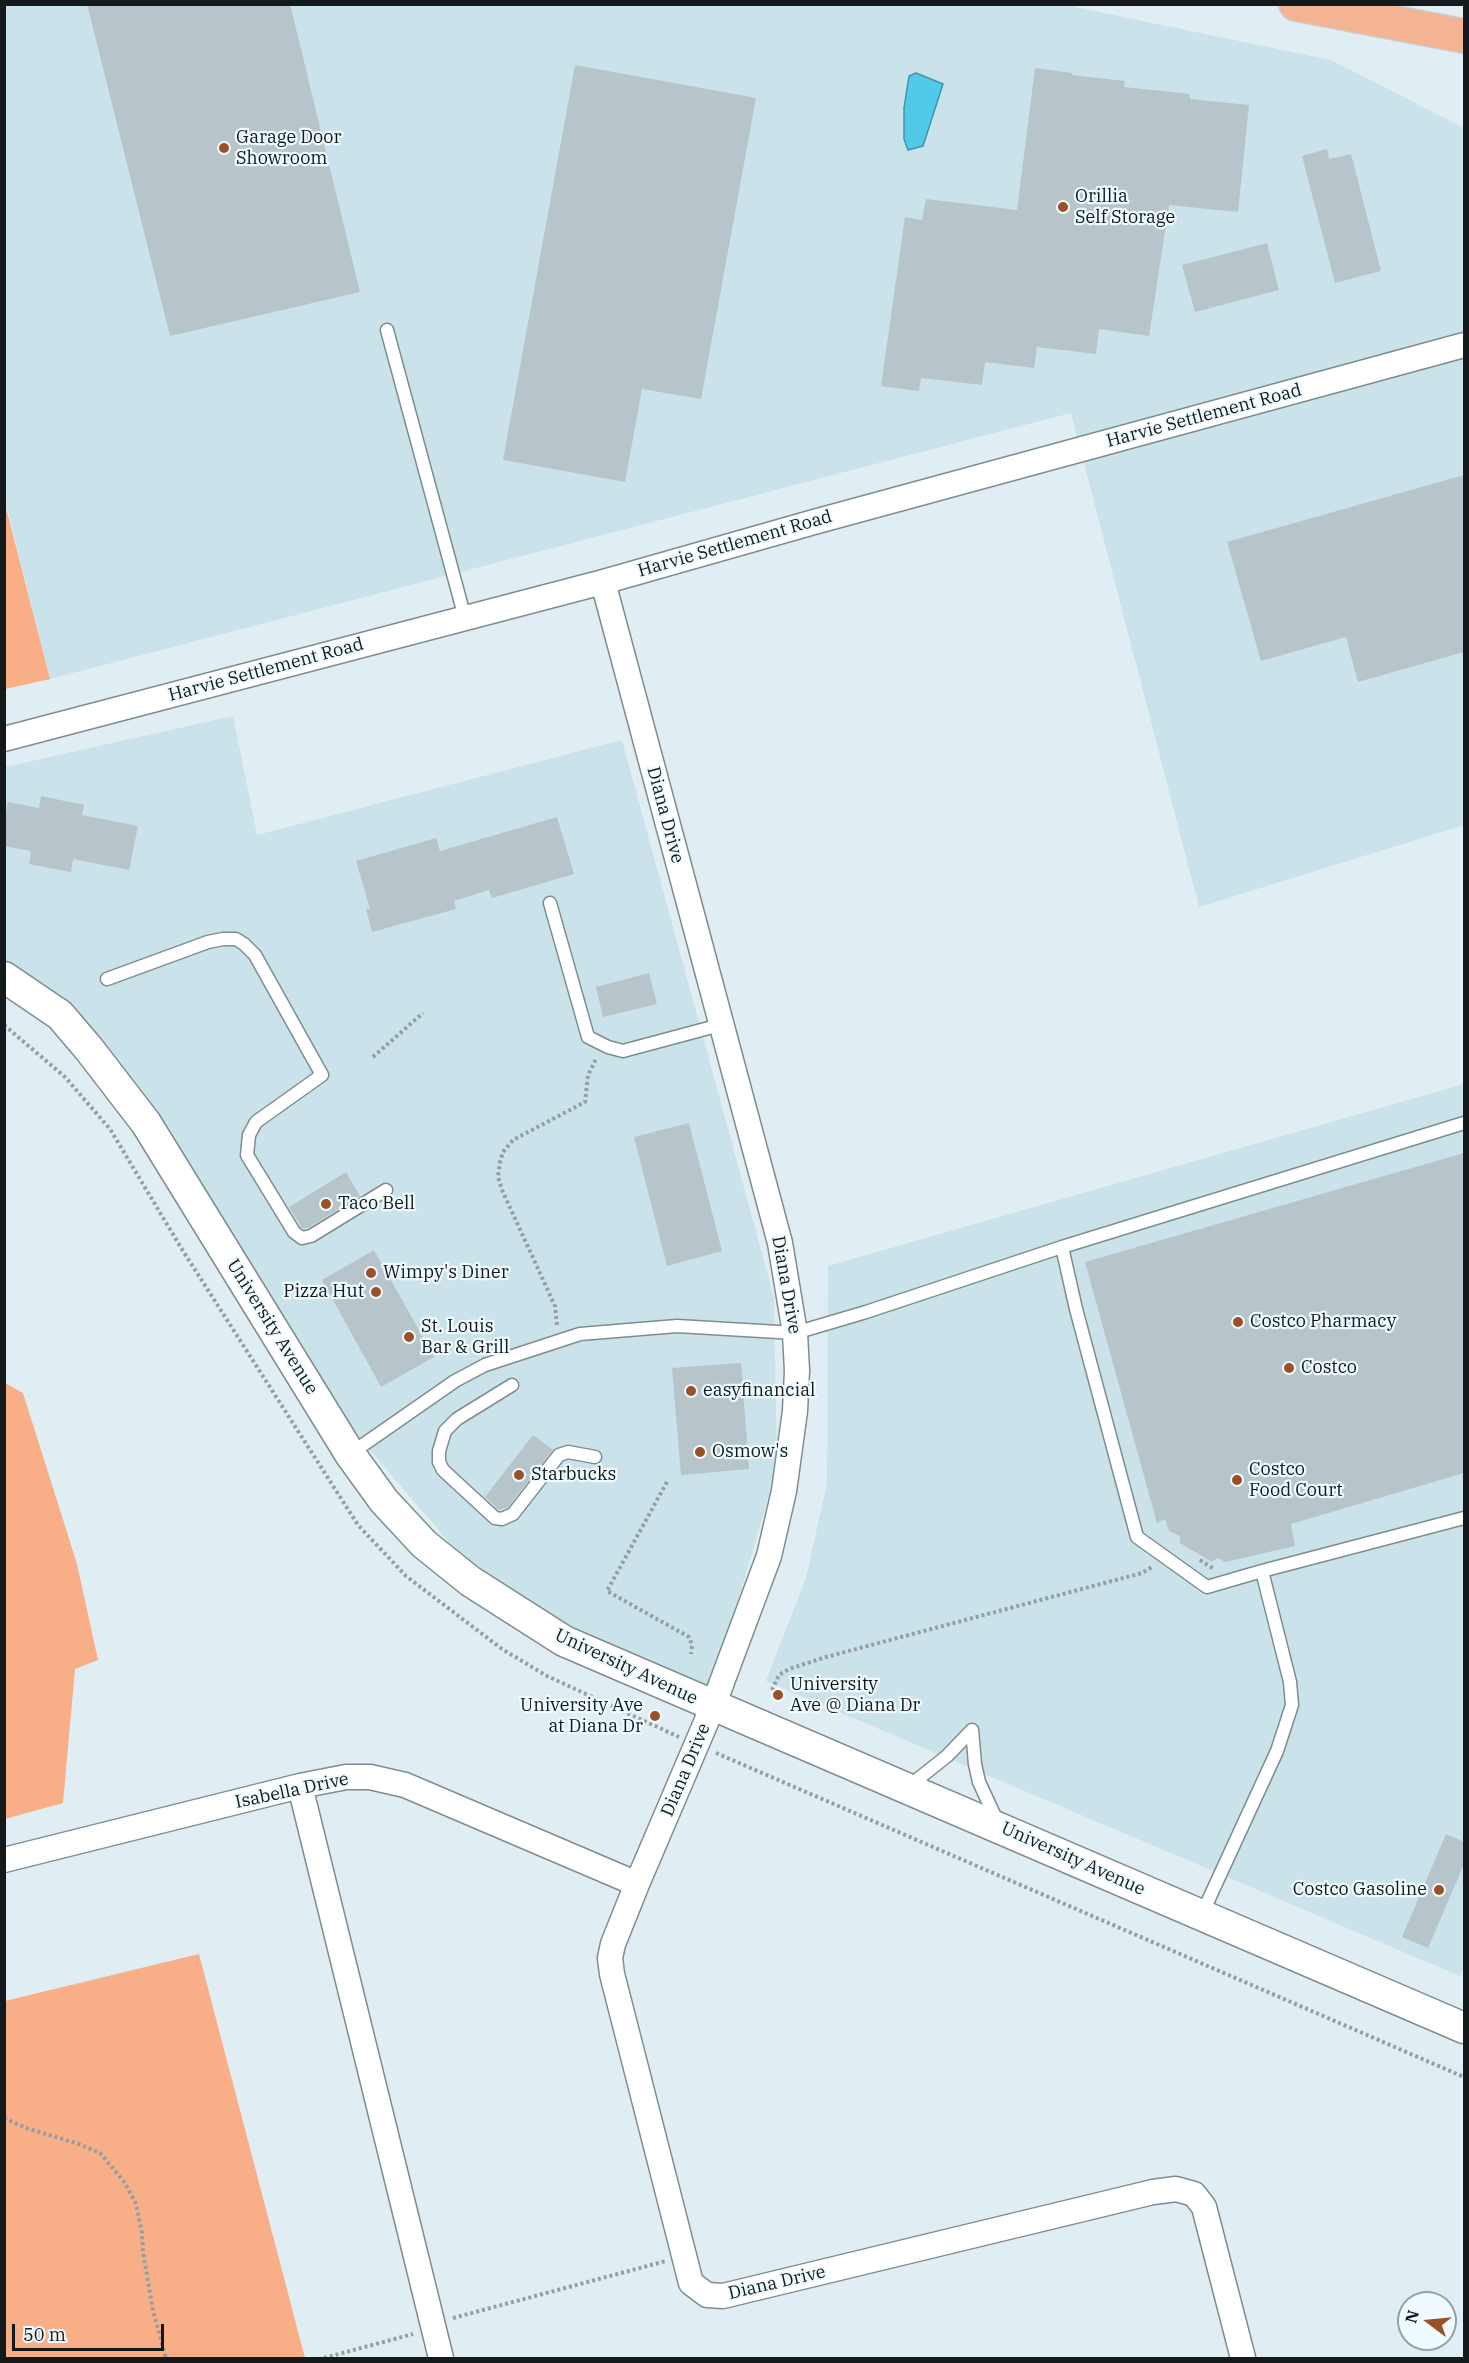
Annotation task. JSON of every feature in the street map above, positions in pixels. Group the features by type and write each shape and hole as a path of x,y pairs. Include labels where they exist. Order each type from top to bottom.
{"highway":[{"path":"1296,4 1464,36"}],"street":[{"name":"Harvie Settlement Road","path":"4,739 603,582 814,522 1464,345"},
{"name":"Diana Drive","path":"603,582 780,1243 795,1332 797,1371 795,1411 784,1491 769,1556 713,1706 637,1884 613,1944 610,1958 612,1974 691,2283 707,2295 723,2296 1153,2192 1176,2189 1194,2194 1204,2207 1243,2358"},
{"name":"University Avenue","path":"4,977 60,1015 89,1049 146,1123 350,1454 384,1501 424,1544 470,1581 564,1641 1464,2028"},
{"name":"Isabella Drive","path":"4,1860 300,1786 346,1777 370,1777 405,1785 637,1884"},
{"path":"300,1786 441,2358"}],"lane":[{"path":"387,330 465,618"},
{"path":"550,903 588,1037 623,1051 720,1025"},
{"path":"107,979 208,942 236,939 244,944 255,955 322,1075 256,1122 249,1135 247,1155 294,1232 302,1238 311,1236 386,1190"},
{"path":"350,1454 454,1381 485,1365 580,1334 677,1326 795,1332 866,1312 1062,1247 1464,1123"},
{"path":"1062,1247 1076,1309 1137,1537 1207,1587 1464,1518"},
{"path":"513,1385 457,1419 445,1431 439,1451 439,1462 443,1470 495,1518 502,1519 513,1514 559,1455 568,1452 595,1457"},
{"path":"1202,1916 1277,1751 1292,1705 1290,1682 1262,1571"},
{"path":"906,1789 947,1756 972,1730 979,1782 1000,1827"}],"path":[{"path":"373,1057 423,1013"},
{"path":"4,1025 64,1077 110,1129 183,1251 358,1526 406,1576 502,1649 548,1676 697,1745 1464,2077"},
{"path":"560,1341 555,1306 502,1190 498,1177 500,1162 503,1152 513,1140 585,1102 588,1075 604,1045"},
{"path":"666,1482 607,1591 689,1637 692,1645 691,1654"},
{"path":"772,1690 779,1675 789,1669 826,1657 1142,1573 1152,1567 1162,1554"},
{"path":"4,2118 26,2128 79,2144 100,2153 125,2183 136,2204 153,2311 166,2358"},
{"path":"324,2358 410,2335 432,2323 684,2256"}],"shaded area":[{"path":"4,5 1065,5 1331,60 1464,128 1464,825 1199,907 1071,413 50,679 5,500"},
{"path":"4,500 50,679 5,689 4,689"},
{"path":"233,716 257,835 622,740 774,1298 777,1468 711,1692 593,1643 532,1608 454,1548 339,1414 223,1221 5,970 5,767"},
{"path":"1464,1084 1464,1966 1460,1976 766,1681 806,1578 827,1483 828,1266"},
{"path":"5,1383 23,1393 77,1564 98,1660 75,1669 63,1803 5,1819"},
{"path":"199,1954 305,2358 5,2358 5,2001"}],"water":[{"path":"916,73 943,84 923,146 908,150 904,139 904,108 909,76"}],"building":[{"name":"Garage Door Showroom","path":"87,4 290,4 360,292 170,336"},
{"path":"575,65 756,98 701,399 642,389 625,482 503,460"},
{"path":"1035,68 1125,81 1124,87 1190,94 1190,99 1249,105 1238,212 1169,205 1149,336 1099,329 1096,354 1037,347 1034,368 985,362 982,385 921,378 919,391 881,386 905,217 922,220 926,199 1017,210"},
{"path":"1327,149 1329,159 1351,154 1381,271 1335,283 1302,156"},
{"path":"1267,243 1279,290 1195,312 1182,265"},
{"path":"1464,475 1464,652 1358,682 1346,637 1261,661 1227,542"},
{"path":"41,796 84,805 82,815 138,826 129,870 73,859 71,872 29,864 31,851 4,846 4,822 8,802 39,808"},
{"path":"557,817 574,874 492,898 489,890 454,901 456,909 372,932 366,909 370,909 356,861 436,838 440,851"},
{"path":"649,973 657,1004 603,1017 596,987"},
{"path":"689,1123 722,1251 667,1266 634,1137"},
{"name":"Costco","path":"1464,1153 1464,1473 1291,1524 1295,1546 1225,1562 1218,1558 1212,1562 1180,1543 1180,1536 1169,1531 1165,1519 1157,1523 1085,1262"},
{"name":"Taco Bell","path":"346,1172 360,1196 308,1228 302,1228 289,1207"},
{"path":"374,1250 434,1357 381,1387 322,1280"},
{"path":"741,1363 749,1469 681,1475 672,1368"},
{"name":"Starbucks","path":"533,1435 553,1450 508,1507 499,1510 485,1497"},
{"path":"1446,1834 1464,1842 1464,1864 1428,1948 1402,1937"}],"place":[{"name":"Garage Door Showroom","path":"224,148"},
{"name":"Orillia Self Storage","path":"1063,207"},
{"name":"Taco Bell","path":"326,1204"},
{"name":"Wimpy's Diner","path":"371,1273"},
{"name":"Pizza Hut","path":"376,1292"},
{"name":"Costco Pharmacy","path":"1238,1322"},
{"name":"St. Louis Bar & Grill","path":"409,1337"},
{"name":"Costco","path":"1289,1368"},
{"name":"easyfinancial","path":"691,1391"},
{"name":"Osmow's","path":"700,1452"},
{"name":"Starbucks","path":"519,1475"},
{"name":"Costco Food Court","path":"1237,1480"},
{"name":"University Ave @ Diana Dr","path":"778,1695"},
{"name":"University Ave at Diana Dr","path":"655,1716"},
{"name":"Costco Gasoline","path":"1439,1890"}]}
